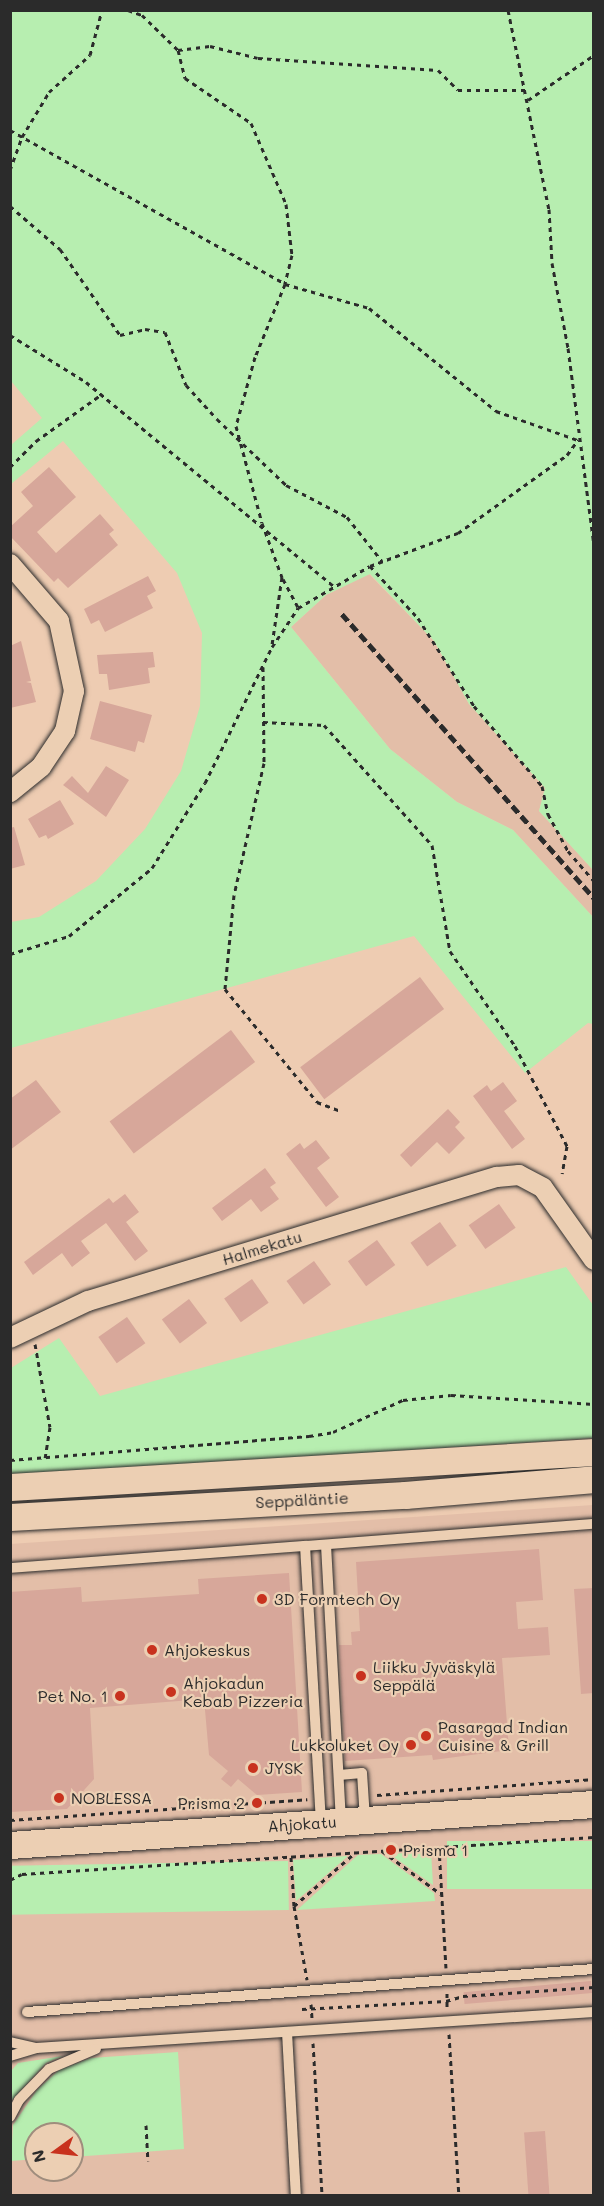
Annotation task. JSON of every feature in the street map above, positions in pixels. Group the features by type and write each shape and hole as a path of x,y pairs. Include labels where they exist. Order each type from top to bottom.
{"main road":[{"name":"Seppäläntie","path":"10,1487 594,1452"},
{"name":"Seppäläntie","path":"10,1517 405,1495 594,1479"},
{"name":"Ahjokatu","path":"10,1845 342,1812 594,1804"}],"street":[{"path":"10,564 59,621 74,691 64,731 41,767 10,792"},
{"name":"Halmekatu","path":"10,1338 88,1301 497,1177 519,1175 543,1188 594,1260"}],"lane":[{"path":"10,1568 594,1524"},
{"path":"326,1545 342,1812"},
{"path":"305,1546 342,1812"},
{"path":"339,1775 362,1773 342,1812"},
{"path":"27,2012 594,1969"},
{"path":"10,2056 36,2048 448,2024 594,2012"},
{"path":"287,2032 296,2196"},
{"path":"10,2042 36,2048"},
{"path":"10,2117 19,2100 49,2069 114,2044"}],"path":[{"path":"10,170 22,137 49,92 90,55 102,10"},
{"path":"128,10 142,15 178,50 185,78 251,123 286,204 292,255 285,284 255,357 236,426 264,527 282,577 298,608"},
{"path":"508,10 513,48 528,100 549,209 552,263 568,348 578,440 594,546"},
{"path":"178,50 210,46 258,58 438,70 458,90 525,90"},
{"path":"528,100 594,55"},
{"path":"10,130 285,284 369,308 495,411 578,440"},
{"path":"10,206 60,249 120,336 145,329 165,332 186,385 286,485 347,517 382,561"},
{"path":"10,335 102,394 335,587"},
{"path":"10,467 36,441 102,394"},
{"path":"10,954 69,936 152,868 205,783 272,647 298,608 370,566 412,553 458,533 567,455 578,440"},
{"path":"370,566 418,618 474,706 542,786 548,814 568,851 594,881"},
{"path":"272,647 282,577"},
{"path":"263,665 264,763 234,896 225,989 317,1102 340,1111"},
{"path":"263,722 324,725 432,845 450,951 515,1046 567,1146 561,1174"},
{"path":"32,1326 50,1427 45,1458"},
{"path":"10,1460 309,1437 333,1432 403,1401 451,1395 594,1404"},
{"path":"10,1820 342,1812 594,1779"},
{"path":"10,1880 22,1874 594,1837"},
{"path":"439,1847 447,1979 446,2001 459,2196"},
{"path":"382,1851 441,1894"},
{"path":"294,1906 356,1852"},
{"path":"291,1857 294,1906 311,2009 322,2196"},
{"path":"303,2009 446,2001 464,1996 594,1987"},
{"path":"146,2125 148,2161"}],"shaded area":[{"path":"369,574 434,641 469,704 545,788 539,811 593,870 593,917 513,830 457,802 390,749 291,627 326,595"},
{"path":"593,1505 593,2195 11,2195 10,1544"}],"green space":[{"path":"11,10 593,11 593,870 539,811 545,788 469,704 434,641 370,574 326,595 291,627 390,749 457,802 513,830 593,917 593,1024 588,1023 525,1073 414,936 11,1048 11,922 39,917 96,881 145,829 181,771 200,706 202,633 177,573 63,441 11,484 11,445 42,418 11,381"},
{"path":"566,1267 593,1305 593,1438 11,1477 11,1368 59,1338 100,1396"},
{"path":"447,1841 593,1841 593,1889 447,1889"},
{"path":"431,1851 433,1885 391,1855 392,1854"},
{"path":"381,1854 434,1893 435,1901 297,1910 358,1855"},
{"path":"347,1857 296,1901 293,1860"},
{"path":"288,1861 289,1910 11,1915 10,1866"},
{"path":"178,2052 184,2149 84,2156 84,2122 24,2122 24,2160 11,2161 13,2125 37,2090 59,2070 91,2058"},
{"path":"63,2056 46,2063 11,2101 11,2071 18,2063"}],"building":[{"path":"49,467 76,497 37,532 56,553 100,514 114,530 109,534 118,545 68,588 58,578 54,582 10,536 10,527 33,506 21,492"},
{"path":"148,576 156,591 147,596 153,608 105,632 99,620 91,624 84,609"},
{"path":"21,641 31,681 26,682 31,683 36,702 10,708 10,646"},
{"path":"153,652 155,667 148,668 150,683 109,690 107,674 99,674 97,655"},
{"path":"100,701 152,715 144,743 138,741 135,752 90,739"},
{"path":"106,766 129,780 106,817 63,785 72,776 88,793"},
{"path":"60,800 74,824 48,839 46,835 39,838 28,819"},
{"path":"14,827 25,865 10,869 10,828"},
{"path":"420,977 444,1009 324,1099 300,1067"},
{"path":"231,1030 255,1062 134,1153 110,1121"},
{"path":"36,1080 61,1112 10,1150 10,1099"},
{"path":"503,1082 517,1101 504,1111 525,1139 512,1149 473,1096 487,1085 491,1091"},
{"path":"448,1109 460,1122 455,1127 465,1138 449,1154 437,1142 411,1167 400,1155"},
{"path":"316,1140 330,1158 317,1168 339,1197 326,1207 286,1154 300,1143 304,1149"},
{"path":"265,1168 276,1183 270,1187 279,1199 261,1212 251,1199 222,1221 212,1208"},
{"path":"125,1194 139,1212 126,1222 148,1251 135,1261 106,1223 81,1241 90,1253 72,1267 62,1253 33,1275 24,1262 109,1198 113,1203"},
{"path":"499,1204 516,1228 485,1249 469,1225"},
{"path":"440,1222 457,1246 427,1266 411,1243"},
{"path":"377,1240 395,1265 366,1286 348,1261"},
{"path":"314,1261 331,1284 304,1304 286,1281"},
{"path":"252,1279 269,1303 241,1322 224,1299"},
{"path":"189,1299 207,1323 180,1343 162,1319"},
{"path":"127,1317 145,1343 117,1363 98,1337"},
{"path":"539,1549 543,1600 516,1602 518,1629 548,1627 550,1655 502,1658 509,1750 433,1760 432,1755 345,1761 339,1645 352,1645 351,1632 360,1631 356,1562"},
{"name":"Ahjokeskus","path":"289,1573 302,1792 257,1795 238,1779 231,1787 221,1779 228,1771 209,1755 204,1699 90,1708 94,1779 67,1809 10,1812 10,1592 81,1587 82,1602 199,1594 198,1579"},
{"path":"594,1588 594,1693 581,1694 574,1589"},
{"path":"591,1981 592,1993 465,2004 463,1992"},
{"path":"545,2131 550,2196 528,2196 524,2132"}],"railway":[{"path":"342,614 594,898"}],"place":[{"name":"3D Formtech Oy","path":"262,1599"},
{"name":"Ahjokeskus","path":"152,1650"},
{"name":"Liikku Jyväskylä Seppälä","path":"361,1676"},
{"name":"Ahjokadun Kebab Pizzeria","path":"171,1692"},
{"name":"Pet No. 1","path":"120,1696"},
{"name":"Pasargad Indian Cuisine & Grill","path":"426,1736"},
{"name":"Lukkoluket Oy","path":"411,1745"},
{"name":"JYSK","path":"253,1768"},
{"name":"NOBLESSA","path":"59,1798"},
{"name":"Prisma 2","path":"257,1803"},
{"name":"Prisma 1","path":"391,1850"}]}
